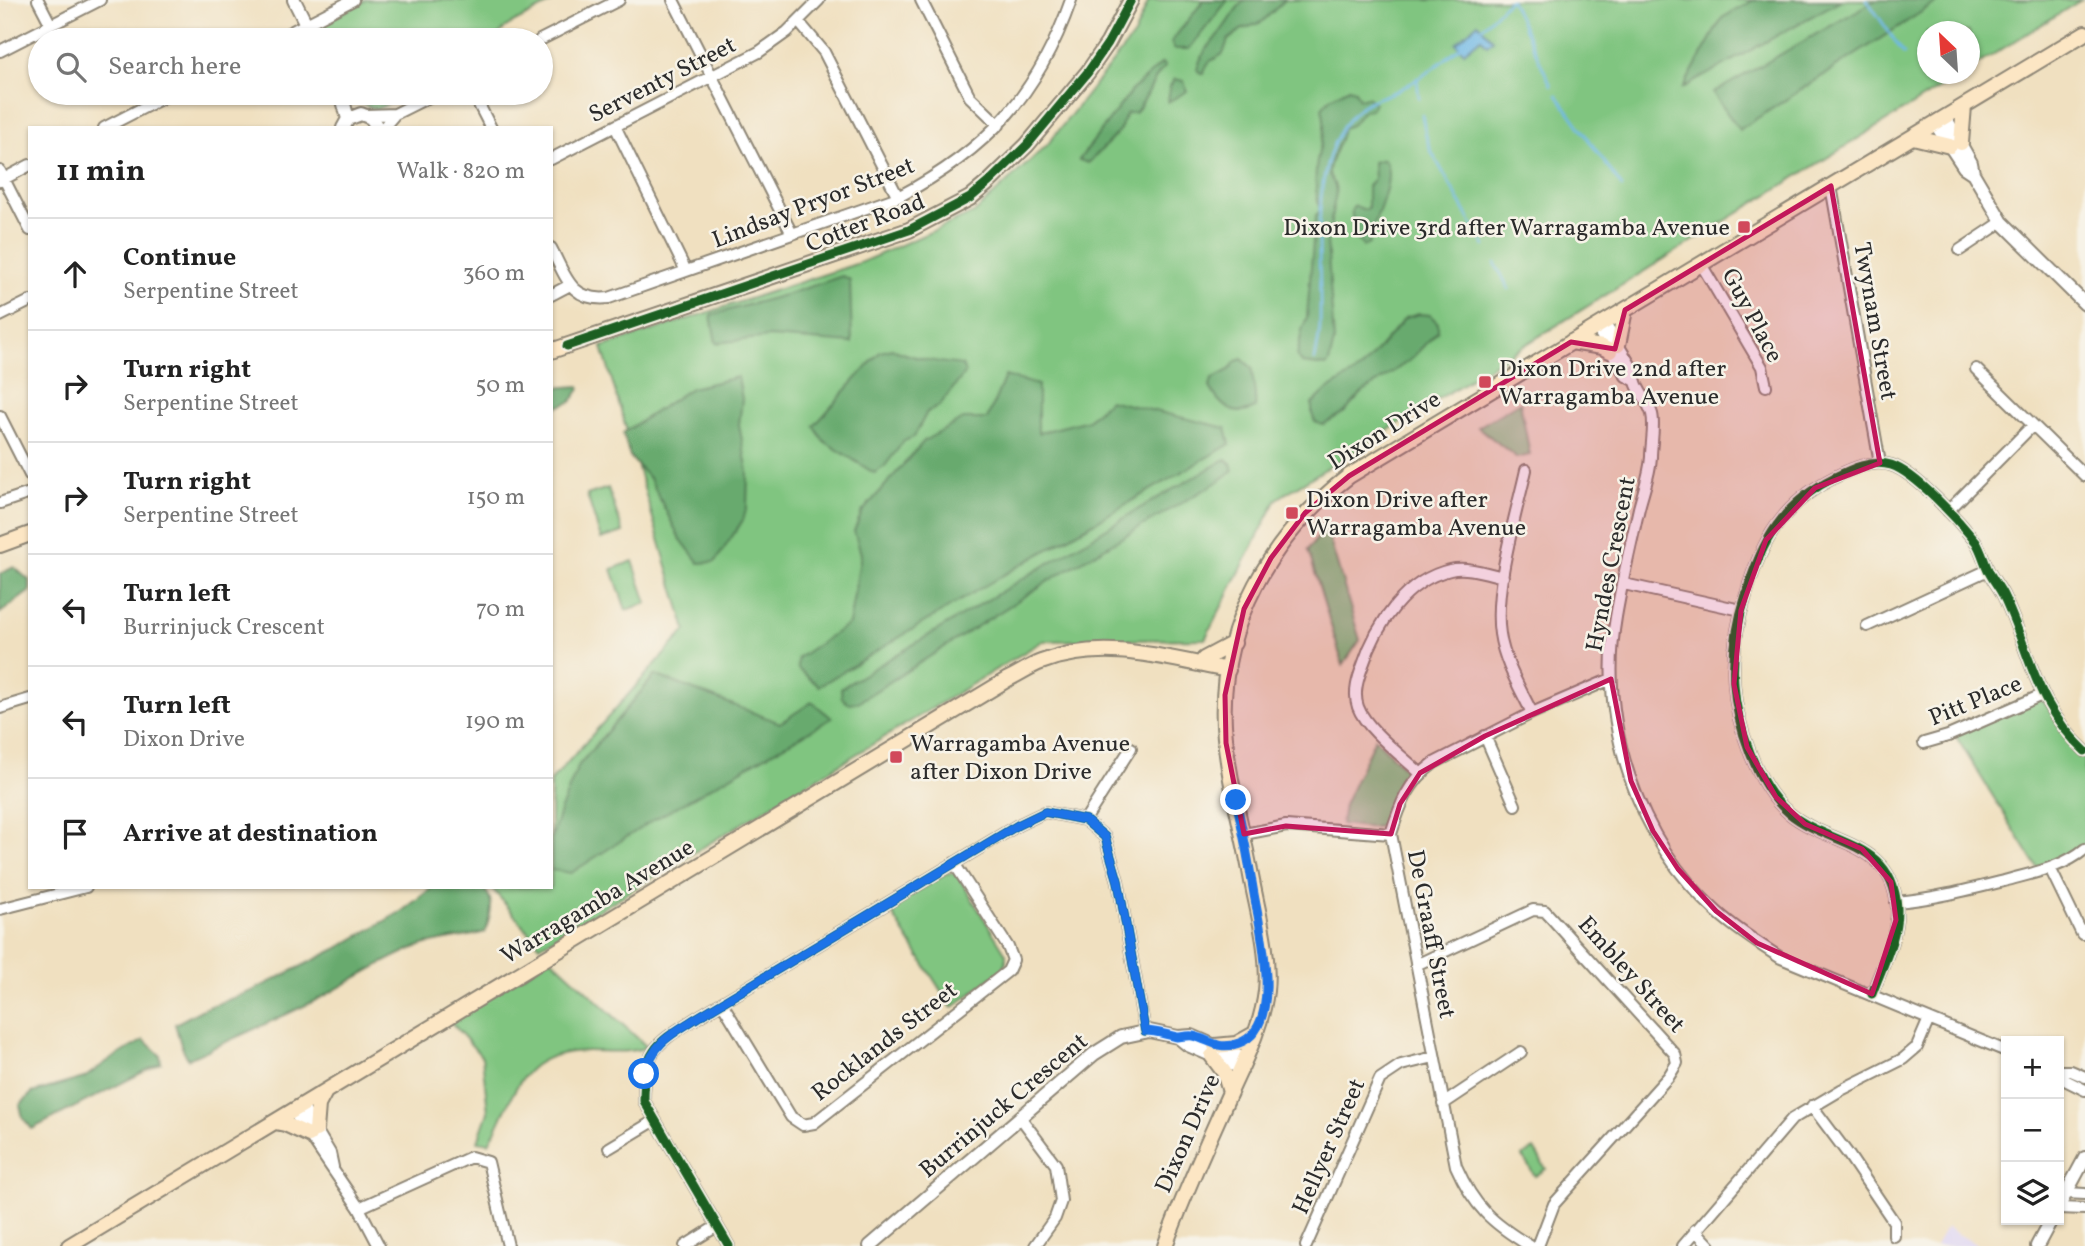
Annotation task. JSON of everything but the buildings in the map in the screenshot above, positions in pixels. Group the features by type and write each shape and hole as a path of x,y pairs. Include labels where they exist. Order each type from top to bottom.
{"main road":[{"name":"Cotter Road","path":"553,351 909,230 970,198 1027,145 1072,93 1108,43 1131,0"},
{"name":"Dixon Drive","path":"1166,1245 1243,1063 1265,994 1266,957 1226,743 1225,695 1228,667 1244,609 1271,558 1300,520 1322,497 1349,476 2085,33"},
{"path":"1913,136 1956,145 1964,106"},
{"path":"1572,342 1614,348 1625,310"},
{"path":"0,536 28,528"},
{"path":"0,545 28,535"},
{"path":"1225,695 1203,662 1234,643"},
{"name":"Warragamba Avenue","path":"69,1246 996,686 1041,662 1078,653 1110,650 1167,656 1170,659 1228,667"},
{"path":"1230,1093 1214,1051 1236,1044 1254,1034"},
{"path":"275,1122 312,1133 318,1105 326,1091"}],"street":[{"path":"38,0 51,26"},
{"path":"47,28 100,0"},
{"path":"294,0 308,28"},
{"path":"298,28 353,0"},
{"path":"553,34 620,0"},
{"path":"673,0 792,234"},
{"name":"Serventy Street","path":"553,158 759,52 798,21 819,0"},
{"path":"935,0 922,3 970,97 999,125"},
{"name":"Lindsay Pryor Street","path":"570,285 593,300 610,298 898,197 934,178 967,155 999,125 1025,94 1061,29 1071,0"},
{"path":"798,21 824,52 898,197"},
{"path":"0,51 28,37"},
{"path":"108,126 149,105"},
{"path":"343,105 345,123 363,114 395,114"},
{"path":"354,105 376,126"},
{"path":"385,126 395,114 413,105"},
{"path":"480,105 490,126"},
{"path":"1940,120 1956,145 1964,167 1973,173 2001,222 2085,304"},
{"path":"615,127 686,271"},
{"path":"28,167 1,177 28,226"},
{"name":"Twynam Street","path":"1831,186 1880,463"},
{"path":"1960,250 2001,222"},
{"path":"553,252 570,285 553,295"},
{"name":"Guy Place","path":"1701,264 1762,367 1766,386"},
{"path":"0,316 28,302"},
{"name":"Hyndes Crescent","path":"1600,325 1626,376 1634,380 1652,415 1651,460 1615,618 1611,679 1618,737 1631,781 1653,831 1678,869 1716,911 1757,943 1781,958 2001,1049"},
{"path":"1976,369 2085,476"},
{"path":"0,416 28,471"},
{"path":"1948,512 2033,425"},
{"path":"1872,994 1893,936 1897,915 1896,902 1887,874 1872,856 1862,849 1805,824 1787,811 1747,747 1736,704 1734,658 1741,610 1757,557 1785,514 1806,495 1829,480 1862,466 1880,463 1909,474 1948,512 1983,553 1988,570 2003,594 2042,695 2061,725 2085,751"},
{"path":"1526,470 1503,577 1498,620 1503,648 1532,713"},
{"path":"0,503 28,494"},
{"path":"1419,774 1365,720 1358,706 1358,678 1370,644 1385,618 1422,582 1452,569 1470,569 1503,577"},
{"path":"1867,626 1988,570"},
{"path":"1623,583 1741,610"},
{"name":"De Graaff Street","path":"1530,1246 1486,1216 1476,1204 1456,1166 1391,834 1400,804 1419,774 1447,755 1485,736 1611,679"},
{"name":"Pitt Place","path":"1924,743 1948,736 2042,695"},
{"path":"0,708 28,700"},
{"path":"1485,736 1515,805"},
{"path":"1085,820 1131,748"},
{"path":"729,1246 654,1121 645,1101 644,1074 651,1054 661,1041 1018,825 1045,812 1085,820 1105,837 1118,881 1145,1031"},
{"path":"1244,834 1286,825 1391,834"},
{"path":"1896,902 1928,899 2050,869 2085,849"},
{"name":"Rocklands Street","path":"722,1003 791,1117 803,1125 814,1123 1008,971 1013,960 1008,947 954,863"},
{"path":"2050,869 2082,934"},
{"path":"0,909 78,889"},
{"name":"Embley Street","path":"1416,965 1533,910 1545,911 1675,1054 1677,1063 1669,1076 1554,1204 1538,1246"},
{"path":"1683,1246 1779,1132 1800,1112 1903,1059 1917,1046 1929,1019"},
{"name":"Burrinjuck Crescent","path":"870,1246 1020,1117 1107,1045 1121,1037 1145,1031 1161,1032 1178,1037 1188,1045 1214,1051 1243,1063"},
{"path":"1443,1104 1521,1052"},
{"name":"Hellyer Street","path":"1306,1246 1380,1079 1401,1065 1434,1057"},
{"path":"2064,1072 2071,1071 2085,1077"},
{"path":"2064,1079 2085,1090"},
{"path":"1812,1106 1894,1222 1894,1236"},
{"path":"297,1108 312,1133 330,1153 332,1167 359,1208 379,1246"},
{"path":"1020,1117 1056,1165 1061,1201 1055,1219 1035,1246"},
{"path":"609,1148 654,1121"},
{"path":"359,1208 471,1157 476,1158 488,1162 508,1246"},
{"path":"2064,1197 2085,1158"},
{"path":"2066,1193 2085,1194"},
{"path":"2064,1207 2085,1209"},
{"path":"2037,1246 2048,1225"},
{"path":"685,1246 717,1226"},
{"path":"1695,1230 1710,1246"}],"highlighted area":[{"path":"1831,186 1880,463 1815,488 1766,540 1741,610 1734,684 1747,747 1776,797 1805,824 1862,849 1891,882 1896,920 1872,994 1757,943 1716,911 1678,869 1653,831 1631,781 1611,679 1485,736 1420,773 1400,804 1391,834 1286,826 1244,834 1226,743 1225,695 1244,609 1271,558 1305,513 1349,476 1571,342 1615,349 1625,310"}],"shaded area":[{"path":"1946,1227 1979,1246 1935,1246"}],"green space":[{"path":"366,0 557,0 505,28 324,28 324,23"},
{"path":"1149,0 2081,0 1980,63 1980,21 1917,21 1917,84 1946,84 1277,499 1205,639 1043,641 540,946 493,889 553,889 553,779 686,630 602,347 862,262 974,213 1047,145 1134,35"},
{"path":"1204,0 1228,0 1189,49 1174,49 1171,42"},
{"path":"1245,0 1285,0 1262,22 1241,30 1228,40 1223,54 1209,62 1203,74 1199,72 1199,62 1205,51"},
{"path":"1754,0 1841,0 1683,88 1722,18"},
{"path":"1876,0 1940,0 1739,130 1713,93"},
{"path":"1162,63 1165,67 1135,113 1127,113 1118,132 1088,163 1079,160 1132,90"},
{"path":"1175,79 1184,81 1187,91 1168,102 1170,86"},
{"path":"1349,88 1355,90 1359,99 1367,97 1375,103 1371,109 1363,111 1352,125 1343,128 1330,165 1329,175 1336,193 1327,240 1334,341 1326,366 1302,363 1297,356 1307,317 1315,217 1320,210 1316,175 1324,125 1322,108 1330,98"},
{"path":"366,105 385,105 375,110"},
{"path":"1384,159 1388,178 1386,189 1369,244 1363,246 1353,235 1352,209 1355,206 1365,210 1368,208 1368,186 1374,179 1373,162"},
{"path":"842,276 850,280 852,343 769,337 716,343 711,315"},
{"path":"1419,314 1430,315 1438,323 1438,331 1410,360 1361,394 1345,412 1322,425 1315,422 1312,404 1327,390 1361,369 1405,318"},
{"path":"892,349 927,360 962,365 965,373 939,406 927,412 914,437 904,441 884,467 874,473 824,441 814,426 880,352"},
{"path":"1242,359 1252,368 1255,408 1240,412 1223,404 1210,387 1212,379"},
{"path":"1005,376 1038,385 1038,433 1088,420 1109,400 1226,428 1230,444 981,588 819,686 798,669 798,658 849,624 861,554 854,531 862,512 924,441 963,419 987,419"},
{"path":"738,377 742,399 739,425 748,472 747,506 743,520 715,562 699,563 679,537 650,479 630,457 623,433 691,388"},
{"path":"579,386 580,389 571,402 553,408 553,388"},
{"path":"1520,402 1530,455 1517,458 1478,427"},
{"path":"1226,459 1231,463 1233,471 1219,481 1058,575 858,702 848,703 842,698 841,688"},
{"path":"608,488 623,532 601,539 587,495"},
{"path":"1326,527 1360,640 1343,665 1308,550"},
{"path":"633,561 647,603 626,610 612,569"},
{"path":"14,567 28,579 28,592 0,613 0,574"},
{"path":"655,675 780,723 812,702 832,718 650,822 571,873 553,870 553,834 578,766"},
{"path":"2041,698 2085,752 2085,852 2040,872 1955,735"},
{"path":"1375,738 1410,774 1380,826 1341,824 1344,805"},
{"path":"947,873 954,873 961,881 1006,954 1003,969 952,1008 889,909"},
{"path":"430,889 484,889 491,903 485,932 412,949 326,995 188,1059 175,1024 203,1009 252,991 336,949 402,911"},
{"path":"551,958 647,1047 625,1051 565,1053 547,1059 533,1067 522,1078 489,1143 478,1141 488,1112 482,1057 450,1021"},
{"path":"144,1040 160,1055 161,1063 32,1129 23,1118 20,1105 32,1093 84,1078"},
{"path":"1534,1149 1546,1169 1535,1176 1522,1156"}],"water":[{"path":"1478,23 1493,40 1487,45 1481,38 1464,52 1456,43"}],"waterway":[{"path":"1481,29 1509,0"},
{"path":"1511,0 1551,85"},
{"path":"1867,0 1904,54"},
{"path":"1315,360 1320,328 1319,240 1323,182 1340,131 1360,107 1411,83 1460,47"},
{"path":"1417,78 1419,99"},
{"path":"1557,95 1622,187"},
{"path":"1422,115 1431,151 1485,246"},
{"path":"1495,263 1509,289"}],"cycle path":[{"path":"567,346 909,230 970,198 1027,145 1088,72 1108,43 1131,0"},
{"path":"1872,994 1895,930 1897,908 1893,886 1884,869 1872,857 1805,824 1778,802 1767,787 1750,753 1736,700 1735,650 1743,606 1759,557 1788,512 1817,487 1862,466 1884,463 1912,477 1976,542 2003,595 2044,696 2068,733 2085,751"},
{"path":"729,1246 644,1101 647,1069 655,1049 662,1041 698,1017 1018,825 1045,812 1085,820 1105,837 1118,881 1145,1031"}],"place":[{"name":"Dixon Drive 3rd after Warragamba Avenue","path":"1744,227"},
{"name":"Dixon Drive 2nd after Warragamba Avenue","path":"1485,382"},
{"name":"Dixon Drive after Warragamba Avenue","path":"1292,513"},
{"name":"Warragamba Avenue after Dixon Drive","path":"896,757"}],"route":[{"path":"644,1074 651,1054 661,1041 773,971 1018,825 1045,812 1085,820 1105,837 1118,881 1145,1031 1178,1037 1192,1036 1215,1046 1242,1042 1254,1034 1267,979 1266,957 1236,800"}]}
